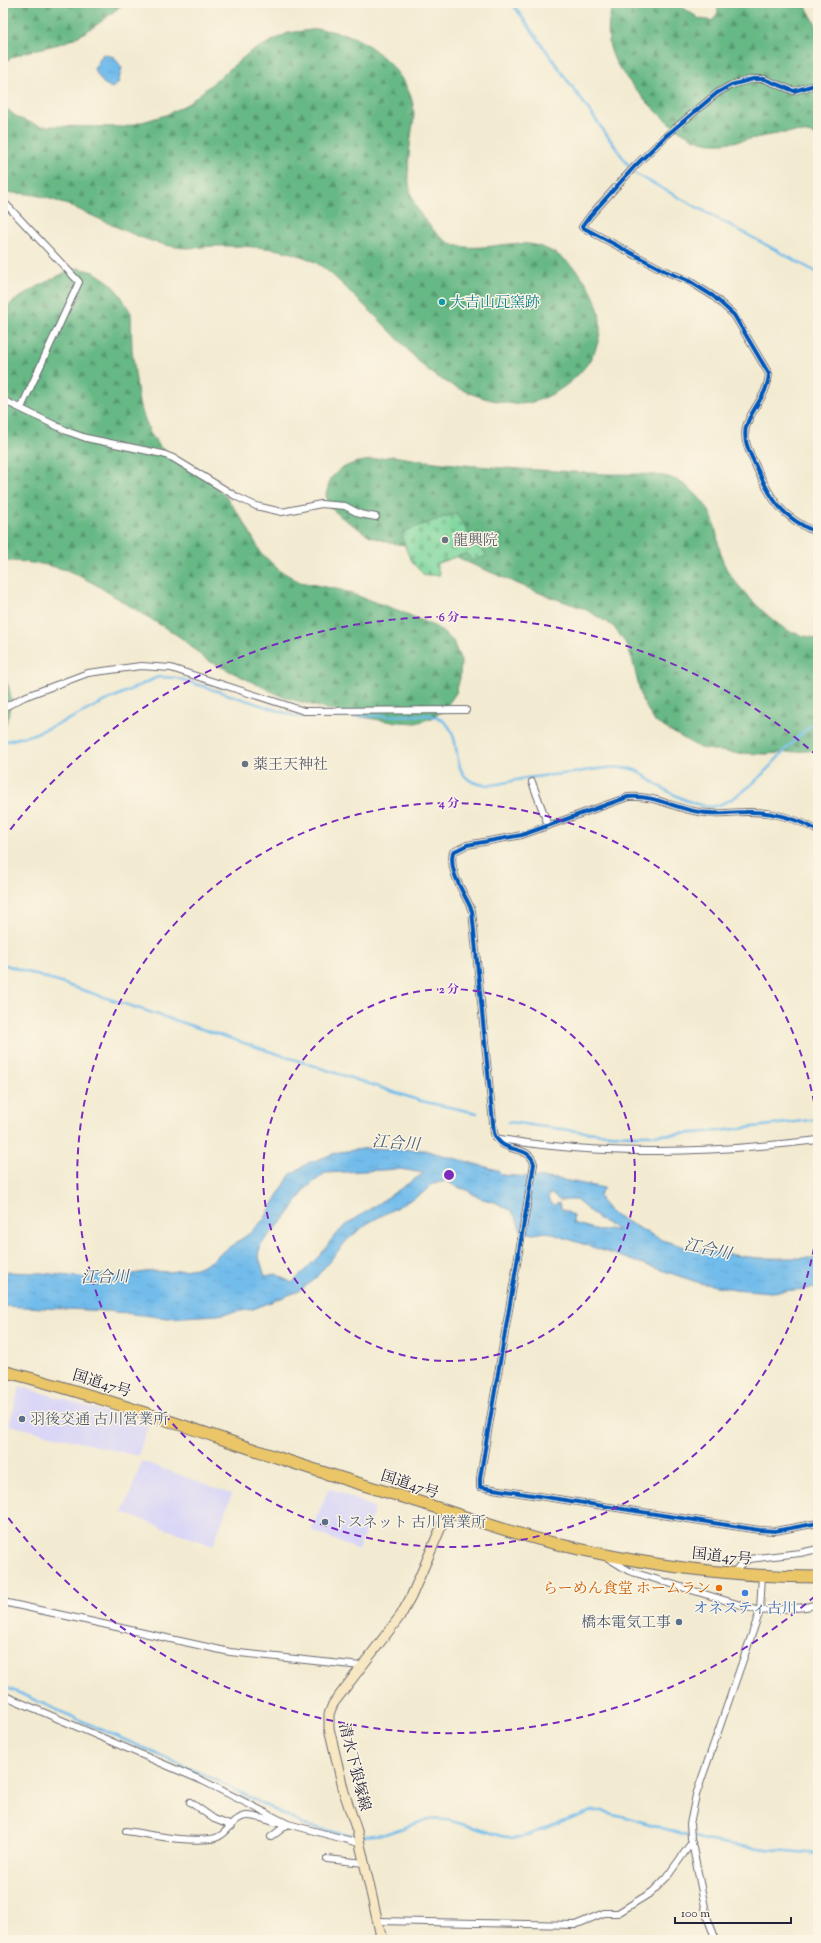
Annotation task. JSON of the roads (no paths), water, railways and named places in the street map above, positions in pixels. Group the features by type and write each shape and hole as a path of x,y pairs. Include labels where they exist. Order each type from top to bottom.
{"highway":[{"name":"国道47号","path":"3,1372 55,1384 130,1407 282,1459 549,1542 640,1561 733,1573 818,1577"}],"main road":[{"name":"清水下狼塚線","path":"384,1940 380,1932 358,1838 344,1792 329,1728 329,1714 333,1704 401,1614 411,1597 448,1511"}],"street":[{"path":"818,84 794,91 764,79 753,79 731,85 717,93 667,135 635,166 582,227 665,271 689,281 713,296 734,315 769,374 765,392 746,426 745,436 747,446 766,491 774,503 796,521 818,532"},
{"path":"3,200 79,282 20,408"},
{"path":"3,400 69,432 86,438 163,454 173,458 223,489 256,506 282,512 320,504 339,505 345,506 360,514 376,517"},
{"path":"3,708 24,697 88,673 141,666 171,668 304,711 466,710"},
{"path":"532,782 548,825"},
{"path":"818,831 791,819 771,814 747,812 701,812 644,796 628,798 522,835 467,846 453,852 452,858 457,881 472,911 495,1138 505,1147 528,1153 532,1156 534,1164 480,1484 483,1488 759,1530 775,1531 818,1523"},
{"path":"495,1138 527,1144 607,1151 704,1151 818,1140"},
{"path":"733,1573 740,1564 749,1559 800,1553 818,1549"},
{"path":"600,1553 629,1571 760,1611 806,1608 818,1604"},
{"path":"716,1940 707,1917 690,1824 696,1795 760,1611 762,1575"},
{"path":"3,1602 230,1652 361,1666"},
{"path":"3,1695 203,1781 288,1824"},
{"path":"190,1802 214,1819 232,1826"},
{"path":"126,1831 189,1839 211,1839 223,1835 238,1819 245,1816 255,1816 274,1823 288,1824 358,1838"},
{"path":"271,1837 288,1824"},
{"path":"378,1921 575,1925 604,1913 618,1913 652,1892 667,1877 692,1838"},
{"path":"327,1859 364,1863"}],"water":[{"path":"103,54 114,57 122,68 118,83 112,88 103,83 94,69"},
{"name":"江合川","path":"370,1148 424,1150 497,1170 502,1175 558,1179 604,1188 599,1195 601,1201 612,1214 662,1240 685,1247 758,1258 818,1258 818,1288 771,1292 734,1289 700,1283 547,1232 533,1234 521,1231 516,1217 510,1210 495,1202 479,1198 467,1190 446,1181 432,1184 423,1193 368,1223 348,1239 313,1281 299,1291 253,1309 217,1315 167,1318 108,1311 3,1306 3,1272 42,1273 88,1278 98,1275 120,1276 152,1271 170,1272 196,1268 212,1261 219,1254 249,1234 265,1218 290,1175 308,1163 339,1152","holes":["400,1169 424,1173 349,1223 335,1235 322,1253 292,1283 276,1274 265,1276 258,1254 261,1244 287,1216 306,1188 325,1173","550,1193 559,1200 576,1200 600,1220 612,1226 617,1231 609,1229 601,1231 573,1223 573,1215 561,1209 559,1203 554,1205 548,1199"]}],"waterway":[{"path":"512,3 629,166"},
{"path":"634,173 818,273"},
{"path":"3,742 31,735 70,719 158,677 177,678 298,717 431,715 442,720 449,726 453,734 461,770 466,777 479,784 491,785 533,777 602,768 625,768 642,773 657,785 674,795 703,806 712,806 719,805 748,788 793,741 818,721"},
{"path":"3,964 421,1101 477,1113"},
{"path":"508,1122 620,1135 659,1135 750,1128 818,1119"},
{"path":"3,1686 218,1781 304,1825 342,1834 363,1836 385,1834 429,1819 448,1820 512,1839 522,1837 592,1811 602,1811 693,1837 720,1843 818,1854"}],"place":[{"name":"大吉山瓦窯跡","path":"442,302"},
{"name":"龍興院","path":"445,540"},
{"name":"薬王天神社","path":"245,764"},
{"name":"羽後交通 古川営業所","path":"22,1419"},
{"name":"トスネット 古川営業所","path":"325,1522"},
{"name":"らーめん食堂 ホームラン","path":"719,1588"},
{"name":"オネスティ古川","path":"745,1593"},
{"name":"橋本電気工事","path":"679,1622"}]}
